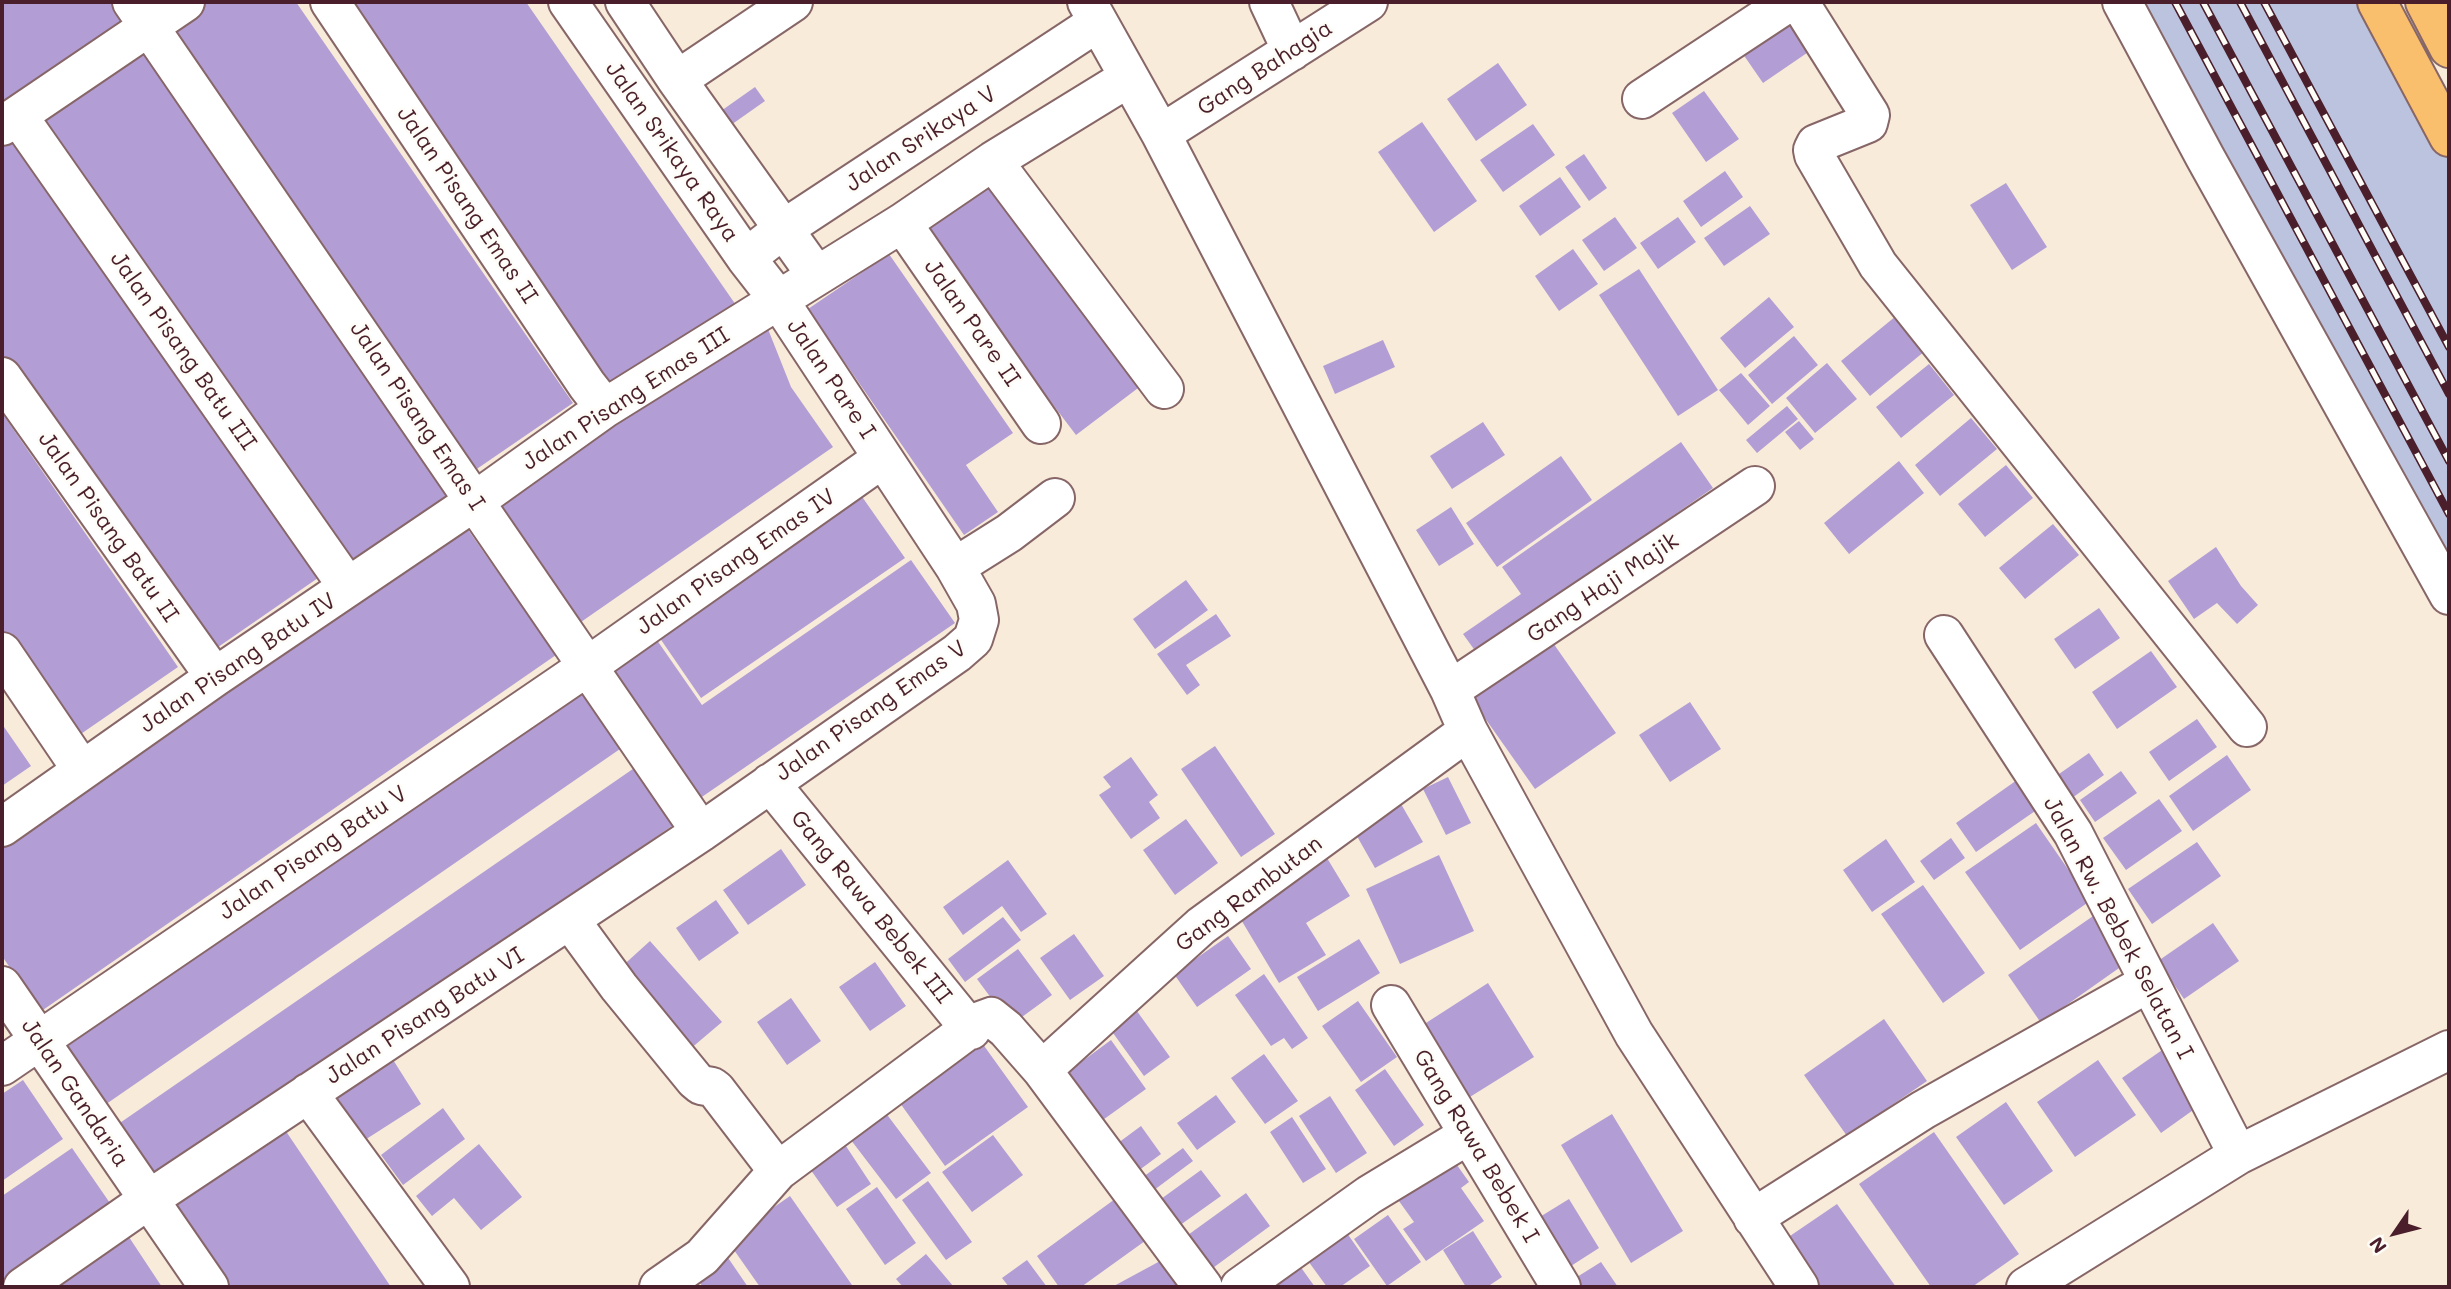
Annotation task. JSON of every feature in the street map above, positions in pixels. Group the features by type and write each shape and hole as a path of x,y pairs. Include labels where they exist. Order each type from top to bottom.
{"main road":[{"path":"2377,2 2449,137"},
{"path":"2426,2 2449,48"}],"street":[{"path":"10,121 141,14 185,2"},
{"name":"Jalan Pisang Emas II","path":"330,2 605,408"},
{"name":"Jalan Srikaya Raya","path":"568,2 746,258 778,299"},
{"name":"Jalan Srikaya Raya","path":"625,2 782,230 817,276"},
{"path":"677,80 793,2"},
{"path":"1269,2 1292,51"},
{"name":"Gang Bahagia","path":"1161,134 1368,2"},
{"path":"1642,99 1789,2"},
{"path":"1799,2 1870,116 1868,123 1816,144 1813,150 1878,265 2247,727"},
{"path":"2122,2 2204,157 2449,595"},
{"path":"1092,12 1161,134 1450,690 1468,731 1634,1034 1799,1287"},
{"name":"Jalan Srikaya V","path":"746,258 1092,12"},
{"name":"Jalan Pisang Emas I","path":"141,14 701,832"},
{"path":"778,299 1128,78"},
{"name":"Jalan Pisang Batu III","path":"10,121 348,587"},
{"path":"993,161 1164,389"},
{"name":"Jalan Pare II","path":"902,223 1041,424"},
{"name":"Jalan Pisang Emas III","path":"475,501 605,408 778,299"},
{"name":"Jalan Pare I","path":"778,299 883,458"},
{"name":"Jalan Pisang Batu II","path":"2,377 215,677"},
{"name":"Jalan Pisang Emas V","path":"701,832 957,653 973,639 979,620 975,604 955,567 883,458"},
{"name":"Jalan Pisang Emas IV","path":"588,666 883,458"},
{"name":"Gang Haji Majik","path":"1450,690 1755,486"},
{"path":"955,567 1009,533 1055,498"},
{"name":"Jalan Pisang Batu IV","path":"2,827 215,677 475,501"},
{"name":"Jalan Rw. Bebek Selatan I","path":"1944,635 2073,833 2238,1155"},
{"path":"2,652 82,769"},
{"name":"Jalan Pisang Batu V","path":"2,1066 588,666"},
{"name":"Gang Rambutan","path":"1042,1070 1201,926 1468,731"},
{"name":"Gang Rawa Bebek III","path":"770,783 971,1030"},
{"name":"Jalan Pisang Batu VI","path":"23,1287 148,1200 701,832"},
{"path":"570,920 619,987 678,1059 701,1085 716,1090 778,1171"},
{"path":"1753,1219 1923,1110 2148,983"},
{"name":"Jalan Gandaria","path":"2,986 209,1287"},
{"name":"Gang Rawa Bebek I","path":"1391,1005 1561,1287"},
{"path":"659,1287 702,1257 778,1171 985,1018 997,1020 1042,1070 1203,1287"},
{"path":"2026,1287 2238,1155 2449,1050"},
{"path":"308,1093 450,1287"},
{"path":"1240,1287 1369,1195 1468,1135"}],"shaded area":[{"path":"2142,2 2377,2 2449,137 2449,589"}],"building":[{"path":"2,2 117,2 128,18 2,104"},
{"path":"205,2 296,2 573,403 468,475 161,32"},
{"path":"347,2 526,2 738,308 616,391"},
{"path":"1796,3 1823,42 1763,83 1736,44"},
{"path":"146,47 457,495 354,566 44,118"},
{"path":"1498,63 1527,105 1476,141 1447,99"},
{"path":"755,87 765,101 721,132 711,118"},
{"path":"1704,91 1739,139 1706,162 1672,113"},
{"path":"1422,122 1477,201 1434,232 1378,152"},
{"path":"1533,124 1555,155 1503,192 1480,160"},
{"path":"7,129 318,578 208,654 2,356 2,133"},
{"path":"1584,154 1607,188 1589,201 1565,167"},
{"path":"986,170 1146,382 1076,435 915,223"},
{"path":"1725,171 1743,197 1701,227 1683,201"},
{"path":"1560,177 1581,207 1540,236 1519,206"},
{"path":"2006,183 2047,247 2012,270 1970,205"},
{"path":"1750,206 1770,234 1724,266 1704,238"},
{"path":"1615,217 1637,248 1604,271 1582,240"},
{"path":"1678,217 1696,242 1658,269 1640,243"},
{"path":"1573,249 1598,284 1559,311 1535,276"},
{"path":"889,254 1013,433 966,465 998,512 964,535 808,309"},
{"path":"1639,269 1718,390 1678,416 1599,295"},
{"path":"1769,297 1794,327 1745,368 1720,338"},
{"path":"1896,316 1925,351 1870,396 1841,361"},
{"path":"766,324 791,387 833,447 568,631 483,508"},
{"path":"1794,336 1818,365 1772,404 1748,375"},
{"path":"1383,340 1395,367 1335,394 1323,366"},
{"path":"1827,363 1857,399 1815,433 1786,398"},
{"path":"1929,364 1954,395 1901,438 1876,407"},
{"path":"1741,373 1770,406 1748,425 1719,390"},
{"path":"1787,406 1798,419 1757,453 1746,440"},
{"path":"2,413 178,667 75,738 2,632"},
{"path":"1971,418 1997,449 1940,496 1915,465"},
{"path":"1799,421 1814,439 1800,450 1785,432"},
{"path":"1483,422 1505,455 1452,489 1430,456"},
{"path":"1681,442 1713,488 1476,652 1463,634 1521,594 1502,567"},
{"path":"1561,456 1592,500 1497,567 1466,523"},
{"path":"1899,461 1924,493 1849,554 1824,523"},
{"path":"2006,465 2033,498 1985,537 1958,504"},
{"path":"858,491 905,558 701,698 655,631"},
{"path":"1451,507 1474,544 1439,566 1416,530"},
{"path":"464,524 556,655 40,1012 2,956 2,843"},
{"path":"2053,524 2079,555 2025,599 1999,568"},
{"path":"2216,547 2241,586 2258,605 2237,624 2217,603 2194,619 2168,581"},
{"path":"911,560 955,623 696,801 603,667 652,633 702,705"},
{"path":"1186,580 1208,610 1155,649 1133,619"},
{"path":"2099,608 2120,638 2075,669 2054,639"},
{"path":"1216,614 1231,636 1186,665 1200,685 1187,695 1157,654"},
{"path":"1551,640 1616,733 1535,789 1470,697"},
{"path":"2151,651 2177,687 2117,729 2092,692"},
{"path":"577,687 620,749 99,1109 56,1047"},
{"path":"1690,702 1721,749 1670,782 1639,735"},
{"path":"2197,719 2217,747 2169,781 2149,752"},
{"path":"2,724 31,766 2,786"},
{"path":"1215,746 1275,834 1241,857 1181,769"},
{"path":"2089,753 2104,775 2065,803 2049,781"},
{"path":"2227,755 2251,790 2193,831 2169,796"},
{"path":"1131,757 1158,795 1149,802 1160,818 1131,839 1099,795 1111,787 1103,777"},
{"path":"643,762 682,819 153,1184 114,1127"},
{"path":"2121,771 2137,793 2095,822 2080,800"},
{"path":"1448,777 1471,823 1446,835 1423,789"},
{"path":"2017,780 2038,809 1976,852 1956,823"},
{"path":"2159,799 2182,831 2126,870 2103,838"},
{"path":"1401,804 1423,842 1375,868 1354,831"},
{"path":"1186,819 1218,863 1175,895 1143,850"},
{"path":"2036,823 2090,901 2020,950 1965,872"},
{"path":"1951,838 1965,858 1934,880 1920,861"},
{"path":"1886,839 1915,882 1872,912 1843,870"},
{"path":"2197,842 2221,876 2152,924 2128,889"},
{"path":"781,849 806,885 748,925 723,890"},
{"path":"1439,855 1474,931 1400,964 1366,889"},
{"path":"1327,858 1350,896 1306,923 1326,955 1279,983 1237,913"},
{"path":"1008,860 1047,914 1021,932 1002,906 963,935 943,907"},
{"path":"1923,885 1985,973 1943,1003 1881,914"},
{"path":"716,900 739,933 699,961 676,928"},
{"path":"2096,914 2129,961 2041,1023 2008,975"},
{"path":"1003,917 1021,940 965,982 948,959"},
{"path":"2213,923 2239,961 2184,999 2158,961"},
{"path":"1074,934 1104,976 1070,1000 1040,958"},
{"path":"1228,936 1251,969 1197,1007 1174,974"},
{"path":"1359,939 1380,973 1318,1011 1297,977"},
{"path":"650,941 722,1022 689,1050 618,970"},
{"path":"1018,949 1052,995 1011,1025 977,979"},
{"path":"875,962 906,1006 870,1031 839,987"},
{"path":"1264,974 1308,1038 1292,1049 1284,1038 1271,1046 1235,995"},
{"path":"1488,983 1534,1057 1457,1105 1412,1032"},
{"path":"791,998 821,1041 787,1065 757,1022"},
{"path":"1358,1001 1397,1057 1361,1082 1322,1026"},
{"path":"1134,1007 1170,1057 1144,1076 1108,1026"},
{"path":"1884,1019 1927,1081 1847,1136 1804,1075"},
{"path":"977,1036 1028,1107 945,1166 895,1096"},
{"path":"1111,1040 1146,1089 1100,1122 1065,1074"},
{"path":"2165,1048 2203,1103 2161,1133 2122,1078"},
{"path":"1264,1054 1298,1101 1265,1124 1231,1078"},
{"path":"390,1055 421,1104 357,1145 326,1096"},
{"path":"2098,1060 2136,1115 2075,1157 2037,1102"},
{"path":"1385,1069 1424,1125 1394,1146 1355,1090"},
{"path":"23,1080 63,1139 2,1181 2,1094"},
{"path":"1216,1095 1236,1122 1197,1150 1177,1123"},
{"path":"1330,1096 1367,1153 1336,1173 1299,1116"},
{"path":"876,1100 931,1173 896,1199 841,1127"},
{"path":"2006,1102 2053,1171 2004,1205 1956,1137"},
{"path":"443,1108 465,1139 403,1185 381,1155"},
{"path":"1612,1114 1683,1231 1631,1263 1561,1145"},
{"path":"1292,1117 1326,1169 1303,1183 1270,1132"},
{"path":"277,1118 391,1287 225,1287 163,1196"},
{"path":"1141,1126 1161,1154 1138,1171 1118,1143"},
{"path":"1934,1132 2019,1254 1972,1287 1931,1287 1859,1184"},
{"path":"838,1134 871,1184 837,1207 803,1159"},
{"path":"993,1135 1023,1175 972,1212 942,1172"},
{"path":"479,1144 522,1197 481,1230 454,1198 432,1216 416,1196"},
{"path":"72,1148 112,1206 2,1280 2,1196"},
{"path":"1183,1148 1193,1161 1142,1199 1132,1185"},
{"path":"1447,1151 1469,1182 1461,1188 1484,1221 1426,1261 1403,1229 1414,1222 1391,1190"},
{"path":"1201,1170 1221,1196 1169,1233 1150,1207"},
{"path":"928,1181 972,1242 946,1260 902,1200"},
{"path":"877,1187 916,1243 885,1265 846,1209"},
{"path":"1246,1193 1270,1226 1206,1273 1181,1240"},
{"path":"790,1196 852,1285 760,1287 727,1240"},
{"path":"1115,1199 1145,1241 1081,1287 1059,1287 1037,1256"},
{"path":"1569,1199 1599,1248 1560,1273 1530,1223"},
{"path":"1837,1204 1896,1287 1821,1287 1787,1238"},
{"path":"1388,1215 1421,1262 1387,1286 1354,1239"},
{"path":"1342,1226 1370,1266 1340,1287 1327,1287 1303,1254"},
{"path":"125,1231 162,1287 43,1287"},
{"path":"1473,1231 1502,1277 1487,1287 1466,1287 1443,1250"},
{"path":"722,1249 748,1287 703,1287 691,1271"},
{"path":"926,1254 954,1287 903,1287 896,1279"},
{"path":"1027,1260 1047,1287 1009,1287 1002,1278"},
{"path":"1162,1260 1177,1287 1112,1287"},
{"path":"1297,1262 1315,1287 1261,1287"},
{"path":"1601,1262 1618,1287 1561,1287"}],"railway":[{"path":"2175,2 2449,514"},
{"path":"2203,2 2449,461"},
{"path":"2240,2 2449,394"},
{"path":"2264,2 2449,347"}]}
